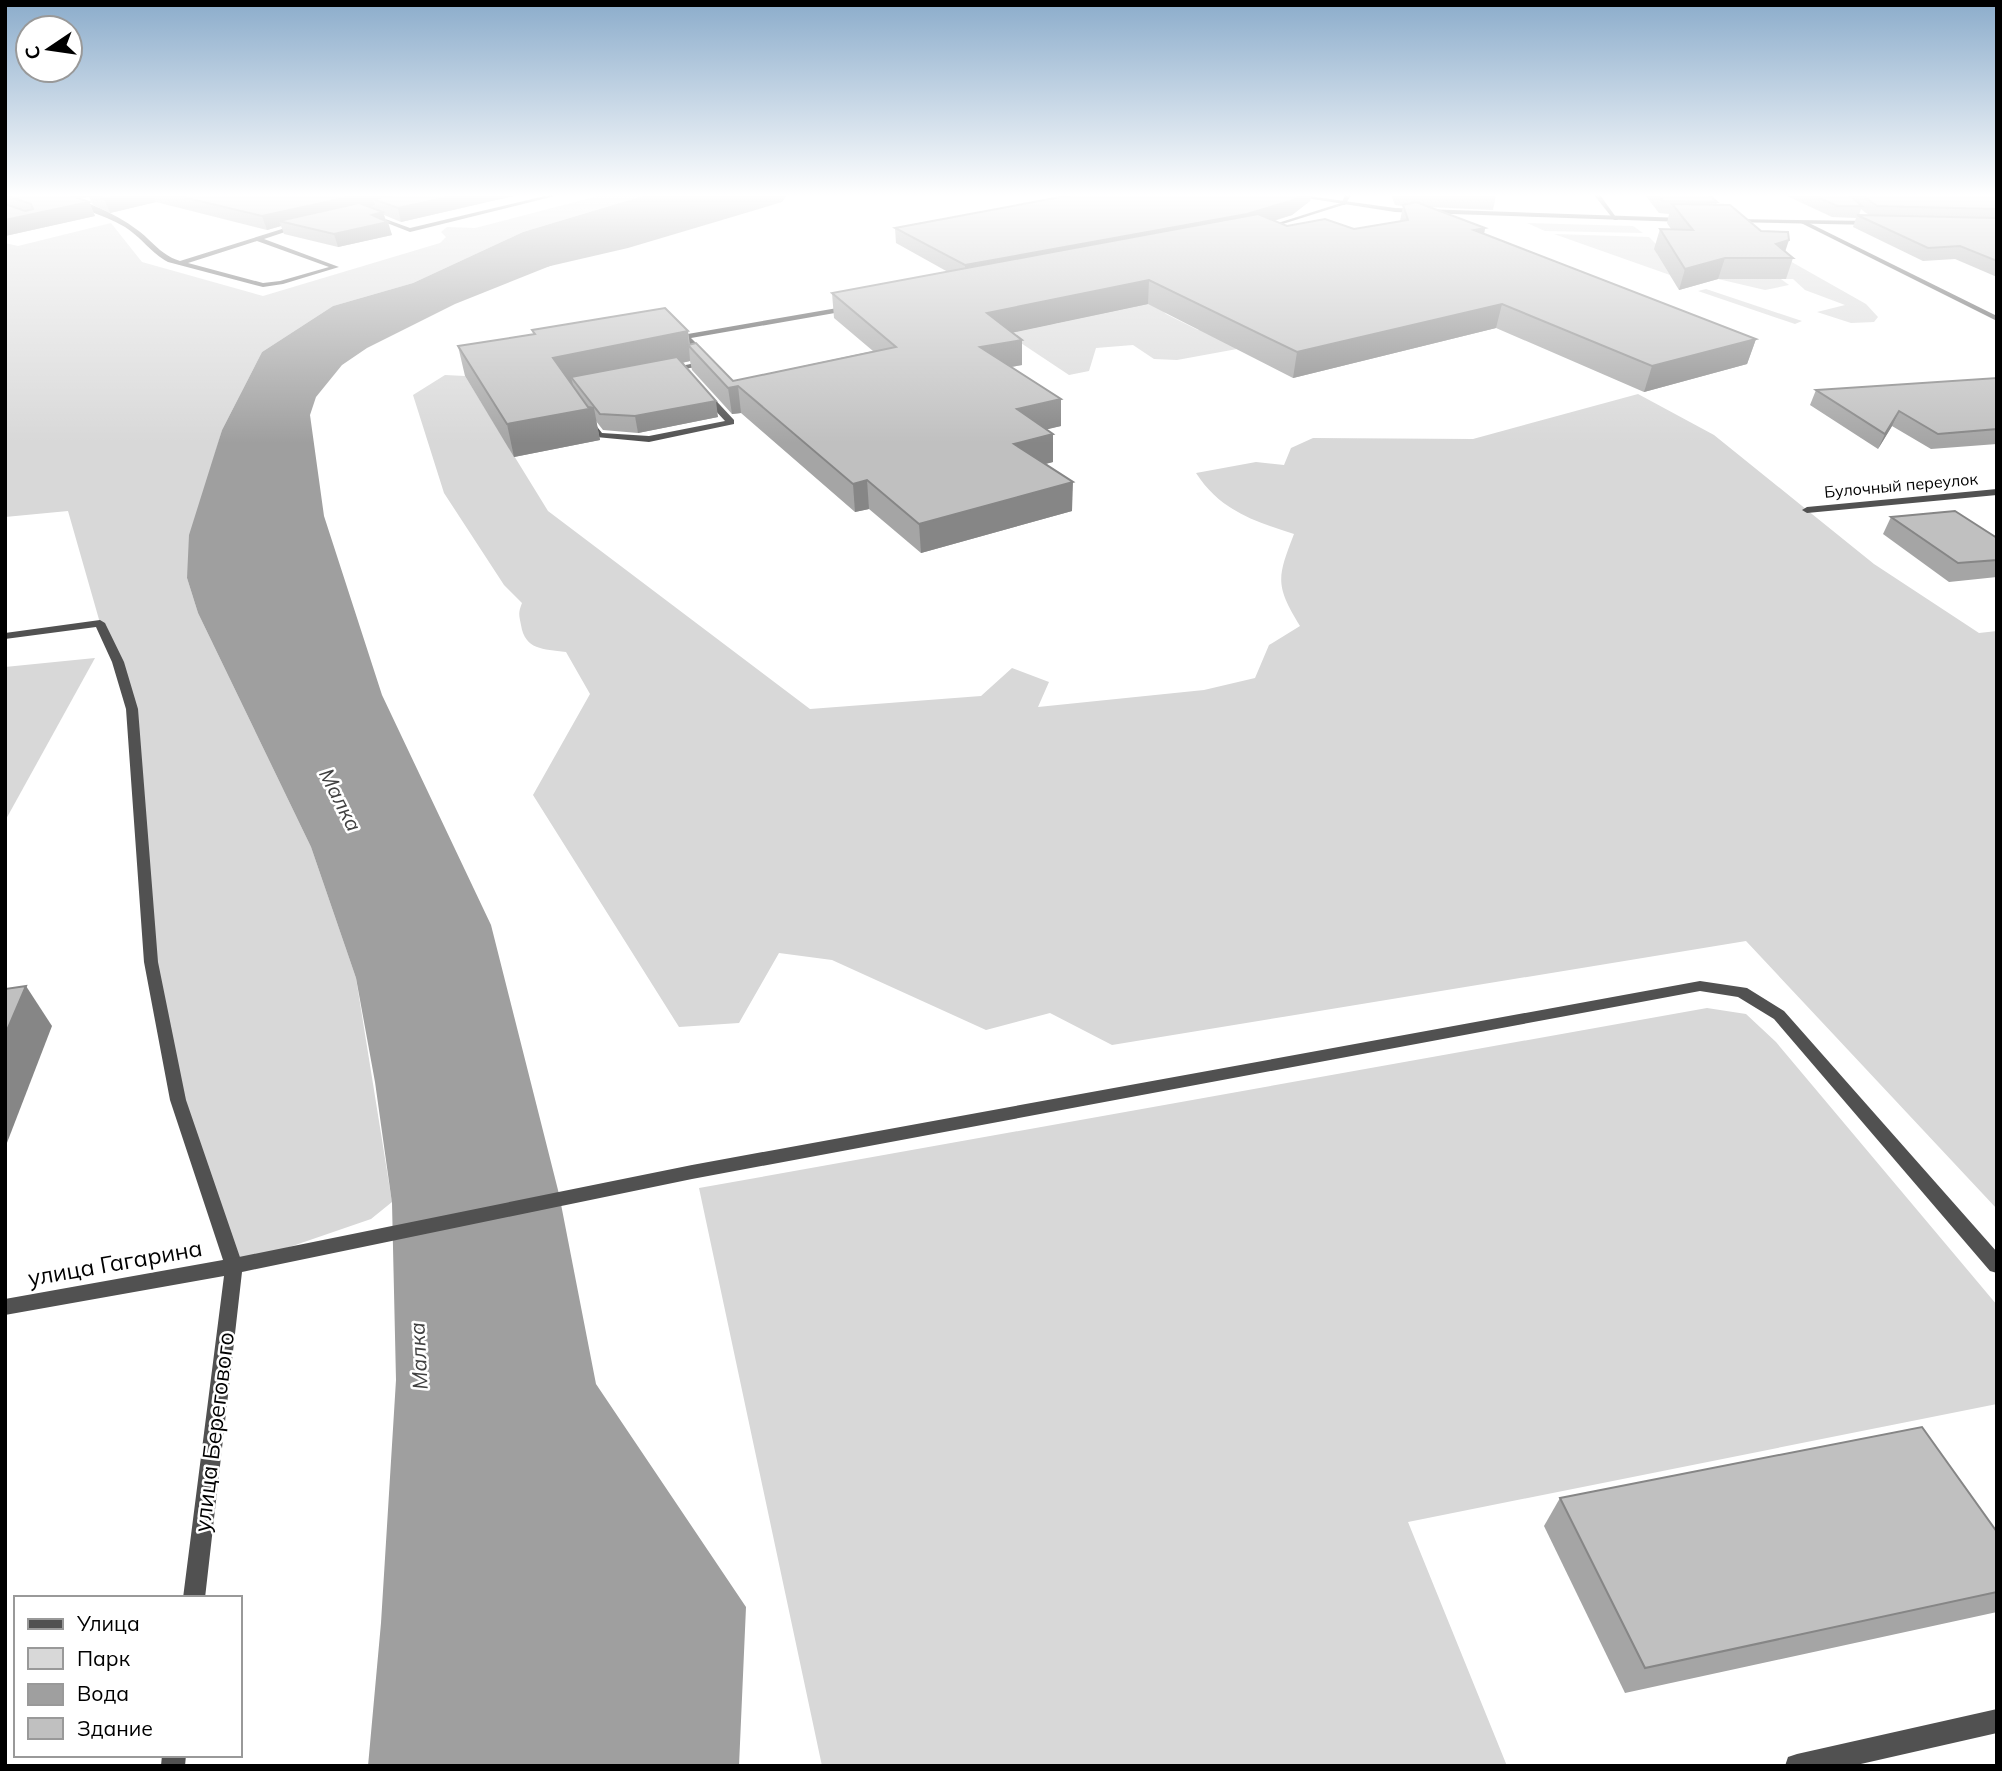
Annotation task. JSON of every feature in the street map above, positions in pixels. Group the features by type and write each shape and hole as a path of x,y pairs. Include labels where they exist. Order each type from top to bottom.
{"street":[{"path":"235,278 263,285 299,278"},
{"path":"1914,278 1997,319"},
{"path":"655,373 710,362 685,337 862,305"},
{"path":"681,368 689,377"},
{"path":"579,408 599,435 649,439 731,422 698,386"},
{"name":"Булочный переулок","path":"1807,510 1997,492"},
{"path":"5,636 100,623 118,662 132,709 151,962 178,1100 234,1266"},
{"name":"улица Гагарина","path":"5,1307 234,1266 692,1172 1700,986 1720,986 1742,992 1779,1015 1997,1265"},
{"name":"улица Берегового","path":"194,1596 234,1266"},
{"path":"1797,1766 1997,1721"}],"green space":[{"path":"5,278 198,278 263,296 324,278 425,278 333,306 262,352 222,430 204,492 187,578 198,613 311,847 356,978 392,1202 371,1219 234,1266 178,1100 151,962 132,709 100,623 68,511 5,517"},
{"path":"1114,278 1132,278 1166,314 1198,330 1214,327 1237,349 1177,360 1154,359 1133,345 1096,348 1089,371 1069,375 1015,339 1002,294 1054,324 1103,313"},
{"path":"1819,278 1866,304 1878,317 1874,322 1851,323 1817,312 1845,305 1805,290 1793,279 1786,279"},
{"path":"1718,279 1781,279 1789,285 1765,290"},
{"path":"1706,289 1802,321 1795,324 1698,291"},
{"path":"445,375 465,376 548,511 810,709 981,696 1012,668 1049,682 1038,707 1204,690 1255,678 1269,645 1300,626 1286,601 1281,581 1284,561 1294,534 1251,519 1227,505 1205,486 1196,473 1256,462 1284,465 1291,448 1313,438 1473,439 1638,394 1714,435 1874,564 1979,633 1997,631 1997,1209 1746,941 1112,1045 1050,1013 986,1030 832,960 779,953 739,1023 679,1027 533,795 590,694 566,652 536,647 526,639 519,616 522,603 504,585 444,493 413,395"},
{"path":"95,658 5,821 5,667"},
{"path":"1707,1008 1746,1014 1776,1042 1997,1305 1997,1404 1408,1522 1507,1766 822,1766 699,1188"}],"water":[{"name":"Малка","path":"425,278 521,278 455,304 367,348 342,365 316,397 310,415 324,516 382,695 491,925 559,1194 596,1384 746,1607 739,1766 368,1766 381,1623 396,1380 392,1203 375,1082 356,978 311,847 198,613 187,578 189,535 222,430 262,352 333,306"}],"building":[{"path":"915,278 1597,278 1756,339 1652,366 1502,304 1297,352 1149,280 987,313 1022,340 980,347 1061,399 1017,409 1053,434 1014,444 1073,482 919,524 867,480 853,484 738,386 728,388 688,345 696,343 733,381 896,347 832,293"},
{"path":"665,308 688,331 553,358 588,407 594,408 507,424 458,346 535,334 532,330"},
{"path":"677,357 716,401 635,416 600,414 571,377"},
{"path":"1997,378 1997,429 1938,434 1899,411 1885,434 1816,390"},
{"path":"1955,511 1997,538 1997,560 1958,563 1891,517"},
{"path":"26,986 5,1035 5,989"},
{"path":"1922,1427 1997,1532 1997,1592 1645,1668 1560,1498"}]}
